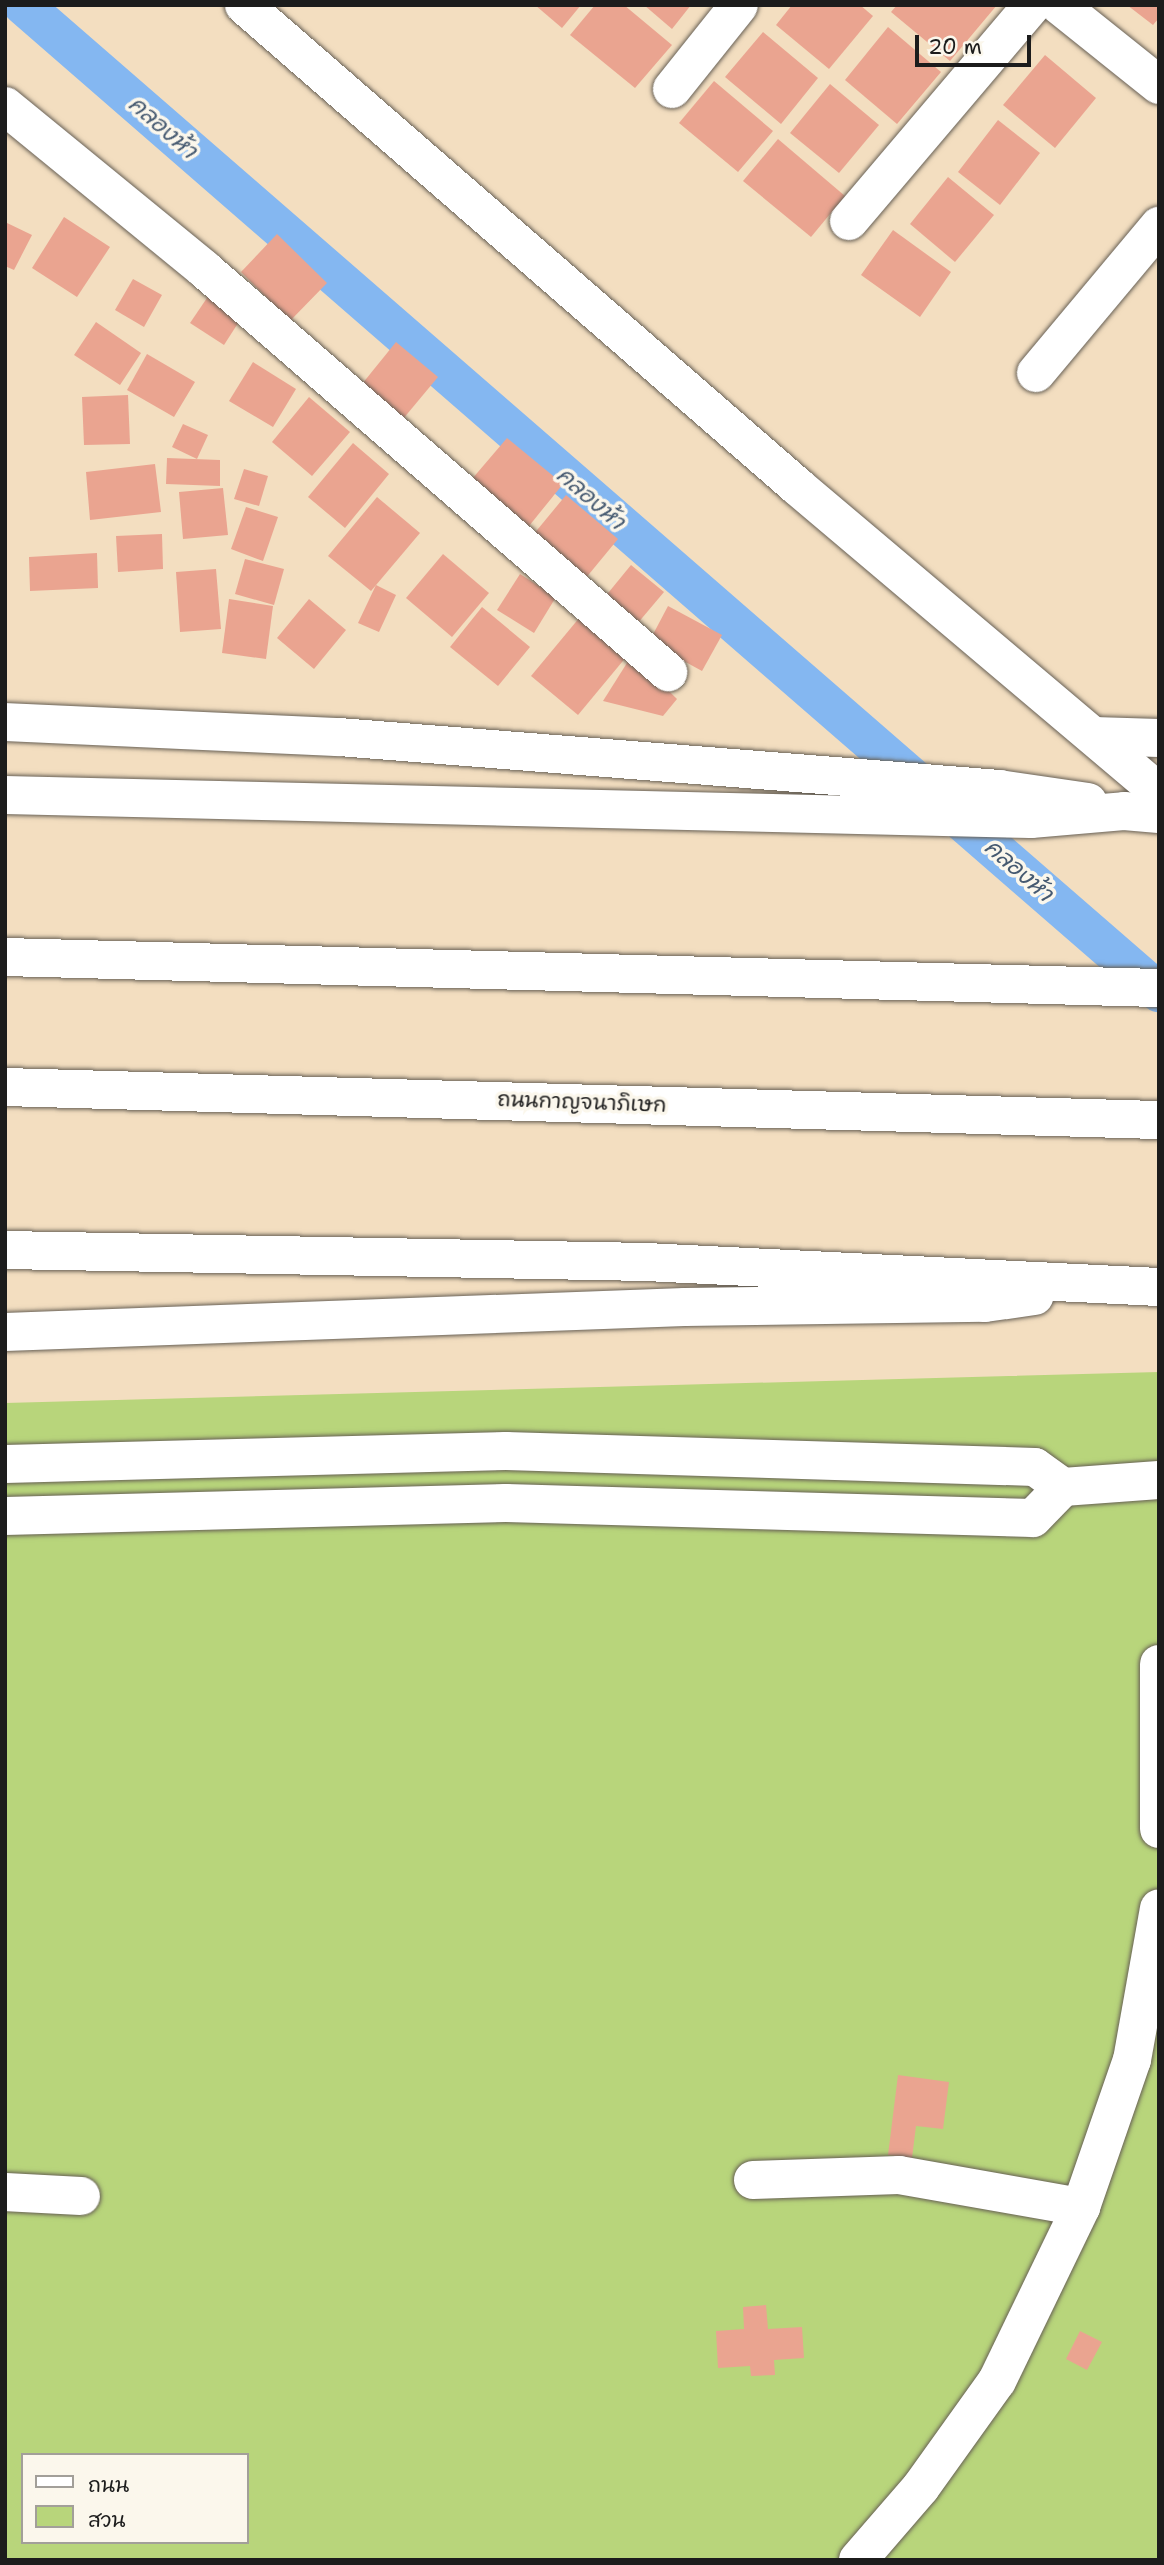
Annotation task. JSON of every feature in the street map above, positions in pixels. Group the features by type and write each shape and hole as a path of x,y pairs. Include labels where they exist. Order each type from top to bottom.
{"main road":[{"path":"244,5 788,478 1159,792"},
{"path":"672,89 739,5"},
{"path":"849,221 1032,5"},
{"path":"1059,5 1159,85"},
{"path":"5,106 204,269 668,672"},
{"path":"1036,373 1159,226"},
{"path":"5,722 339,737 1054,793 1141,813"},
{"path":"1094,736 1159,738"},
{"path":"5,795 1031,819 1141,813"},
{"path":"5,957 1159,988"},
{"name":"ถนนกาญจนาภิเษก","path":"5,1087 1159,1120"},
{"path":"5,1250 461,1259 967,1274 1106,1287 1159,1287"},
{"path":"5,1332 461,1314 985,1303 1106,1287"},
{"path":"5,1464 506,1451 1035,1467 1063,1487 1159,1480"},
{"path":"5,1516 506,1503 1033,1518 1063,1487"},
{"path":"1159,1664 1159,1829"},
{"path":"858,2560 921,2487 997,2381 1081,2207 1132,2060 1159,1908"},
{"path":"753,2180 899,2175 1081,2207"},
{"path":"5,2192 81,2196"}],"green space":[{"path":"1159,1372 1159,2560 5,2560 5,1403"}],"building":[{"path":"535,5 581,5 562,28"},
{"path":"595,5 624,5 672,45 635,88 570,35"},
{"path":"644,5 691,5 672,29"},
{"path":"792,5 860,5 873,16 829,69 776,25"},
{"path":"897,5 997,5 950,61 891,12"},
{"path":"1127,5 1159,5 1159,18 1153,25"},
{"path":"888,27 941,72 897,124 845,80"},
{"path":"763,32 818,78 781,124 725,77"},
{"path":"1045,55 1096,98 1055,148 1003,105"},
{"path":"714,81 773,131 738,172 679,123"},
{"path":"830,84 879,125 839,173 790,133"},
{"path":"998,120 1040,153 1000,205 958,172"},
{"path":"778,139 845,196 811,237 743,181"},
{"path":"948,177 994,215 955,262 910,224"},
{"path":"64,217 110,247 77,297 32,268"},
{"path":"5,222 32,235 14,270 5,266"},
{"path":"893,230 951,272 920,317 861,275"},
{"path":"277,234 327,283 290,321 241,272"},
{"path":"133,279 162,295 144,327 115,310"},
{"path":"209,295 242,317 224,345 190,323"},
{"path":"96,322 141,353 120,385 74,355"},
{"path":"396,342 438,377 403,419 362,384"},
{"path":"147,354 195,382 174,417 127,390"},
{"path":"253,362 296,389 273,427 229,401"},
{"path":"128,395 130,444 84,445 82,397"},
{"path":"309,397 350,432 312,476 272,442"},
{"path":"183,424 208,435 197,459 172,447"},
{"path":"507,438 563,484 529,526 472,479"},
{"path":"353,443 389,474 345,528 308,497"},
{"path":"167,458 220,460 220,486 166,484"},
{"path":"155,464 161,512 90,520 86,472"},
{"path":"244,469 268,476 259,506 234,499"},
{"path":"223,488 228,535 183,539 179,492"},
{"path":"566,495 618,539 585,579 533,535"},
{"path":"377,497 420,533 371,591 328,556"},
{"path":"246,507 278,517 263,561 231,549"},
{"path":"162,534 163,569 118,572 116,536"},
{"path":"97,553 98,588 30,591 29,557"},
{"path":"443,554 489,593 452,637 406,598"},
{"path":"245,559 284,569 274,605 235,594"},
{"path":"631,565 664,592 637,624 604,598"},
{"path":"216,569 221,629 180,632 176,572"},
{"path":"520,574 556,597 534,633 497,610"},
{"path":"376,585 396,595 379,632 358,623"},
{"path":"229,599 273,606 266,659 222,653"},
{"path":"309,599 346,630 314,669 277,638"},
{"path":"668,606 722,635 702,671 649,642"},
{"path":"482,607 530,647 498,686 450,647"},
{"path":"580,617 627,656 578,715 531,676"},
{"path":"632,655 677,699 663,716 603,701"},
{"path":"898,2075 949,2082 943,2129 916,2126 912,2158 888,2155"},
{"path":"766,2305 768,2329 802,2327 804,2358 774,2360 775,2375 751,2376 750,2366 718,2368 716,2331 744,2329 743,2307"},
{"path":"1080,2331 1102,2342 1087,2370 1066,2359"}],"waterway":[{"name":"คลองห้า","path":"23,5 1159,992"}]}
